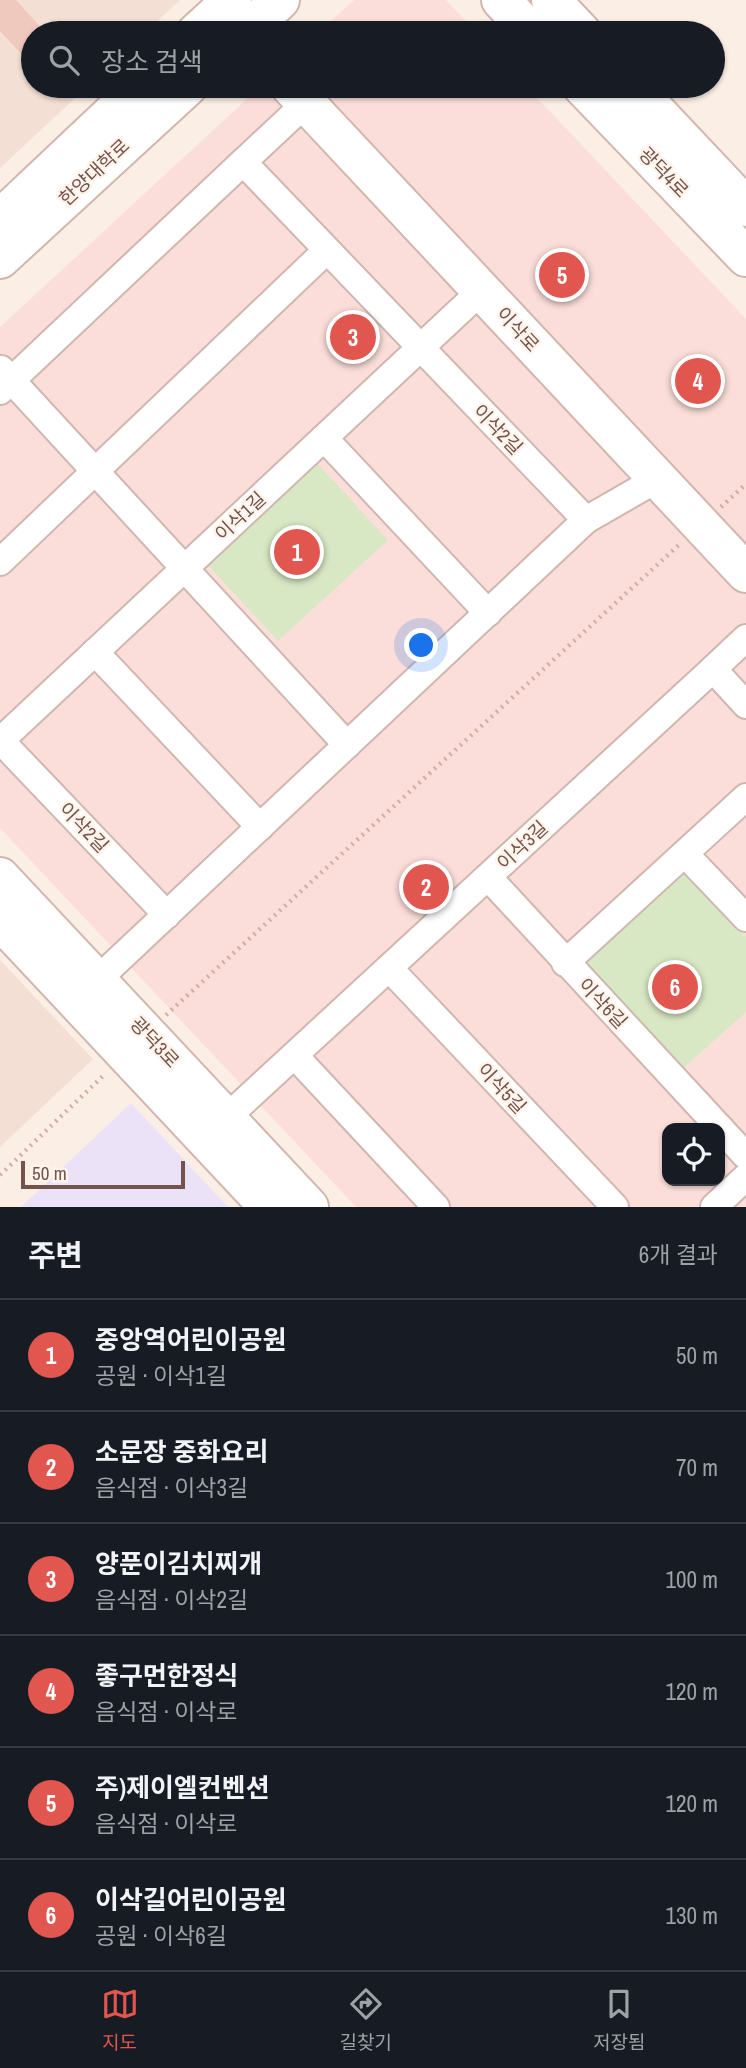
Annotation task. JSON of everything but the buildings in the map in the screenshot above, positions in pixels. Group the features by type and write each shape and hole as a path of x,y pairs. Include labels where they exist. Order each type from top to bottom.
{"street":[{"path":"229,21 280,0"},
{"path":"501,0 521,21"},
{"path":"551,0 571,21"},
{"name":"한양대학로","path":"0,219 128,98"},
{"name":"한양대학로","path":"0,258 175,98"},
{"path":"296,98 243,162 4,379 95,472 347,746"},
{"name":"이삭로","path":"301,98 746,573"},
{"name":"광덕4로","path":"594,98 746,257"},
{"name":"광덕4로","path":"643,98 746,207"},
{"name":"이삭2길","path":"243,162 586,520"},
{"path":"0,562 327,250"},
{"name":"이삭1길","path":"0,740 481,291"},
{"path":"324,438 488,612"},
{"path":"97,980 586,520 659,478"},
{"name":"이삭3길","path":"226,1118 746,638"},
{"path":"95,652 260,827"},
{"path":"713,668 746,705"},
{"name":"이삭2길","path":"0,740 167,915"},
{"path":"565,963 686,855 746,797"},
{"path":"686,855 746,918"},
{"name":"광덕3로","path":"0,877 97,980 136,1044 269,1207"},
{"name":"이삭6길","path":"488,877 715,1123"},
{"name":"광덕3로","path":"0,920 136,1044 226,1118 309,1207"},
{"name":"이삭5길","path":"389,968 615,1207"},
{"path":"295,1056 436,1207"},
{"name":"이삭6길","path":"725,1133 746,1156"},
{"path":"714,1207 746,1177"}],"path":[{"path":"0,1175 136,1044 746,484"}],"shaded area":[{"path":"0,0 180,0 158,21 21,21 21,98 75,98 0,168"},
{"path":"354,0 446,0 466,21 331,21"},
{"path":"248,98 537,98 746,319 746,1207 356,1207 0,828 0,327"},
{"path":"0,960 93,1059 0,1147"},
{"path":"131,1103 228,1207 21,1207"}],"green space":[{"path":"315,461 388,540 278,641 206,563"},
{"path":"685,869 746,937 746,1012 680,1071 581,962"}],"place":[{"name":"주)제이엘컨벤션","path":"562,275"},
{"name":"양푼이김치찌개","path":"353,337"},
{"name":"좋구먼한정식","path":"698,381"},
{"name":"중앙역어린이공원","path":"297,552"},
{"name":"소문장 중화요리","path":"426,887"},
{"name":"이삭길어린이공원","path":"675,987"}]}
